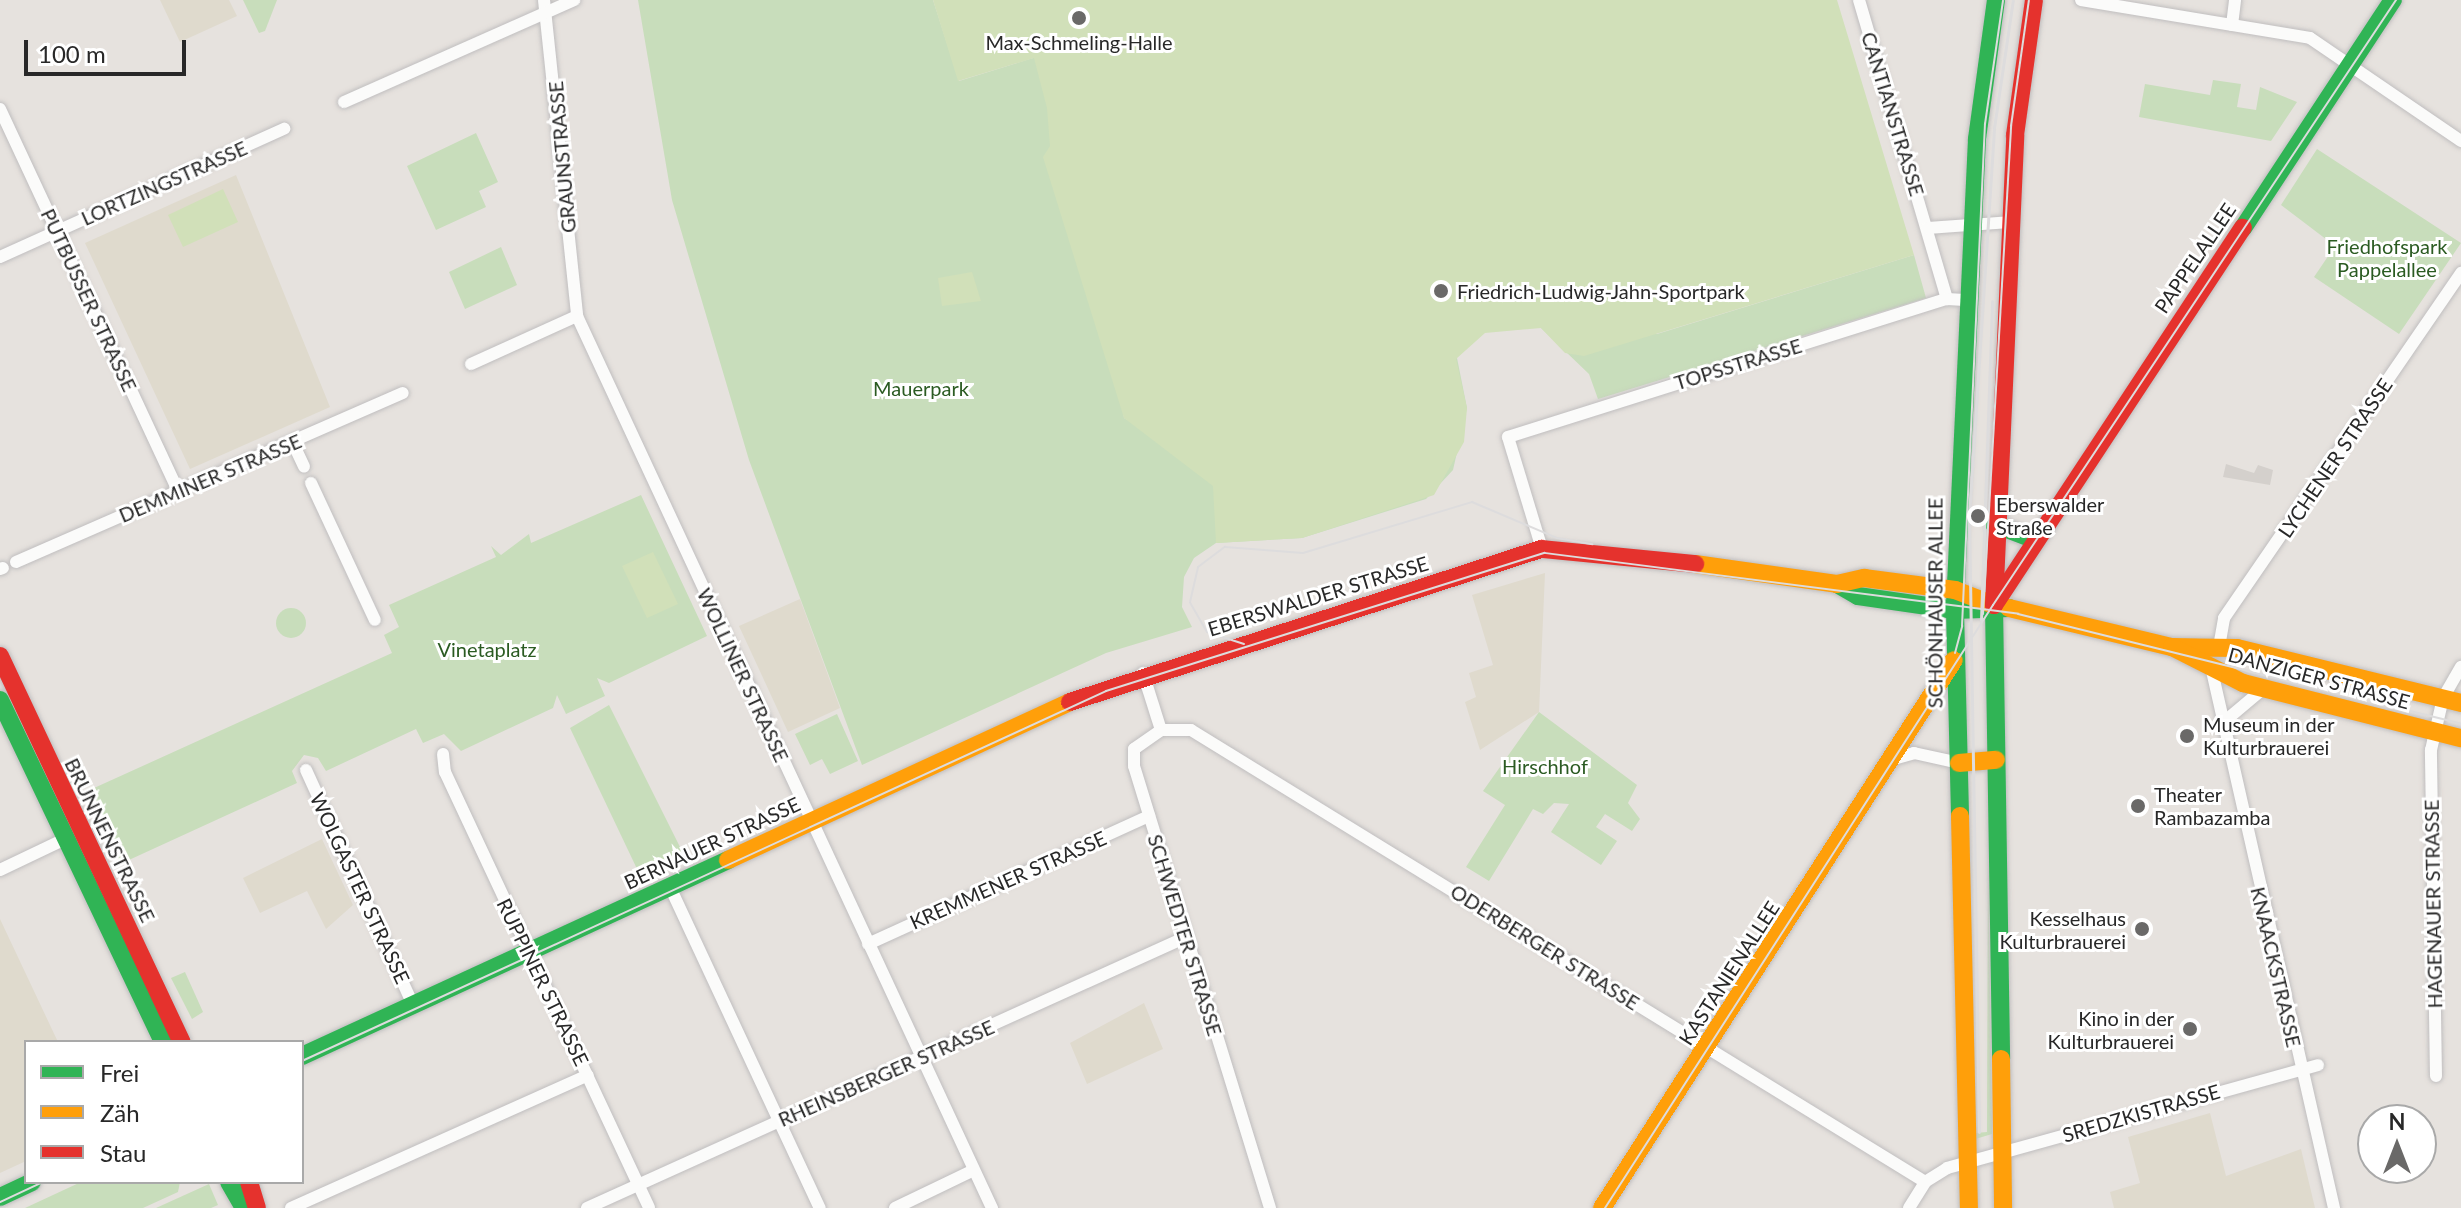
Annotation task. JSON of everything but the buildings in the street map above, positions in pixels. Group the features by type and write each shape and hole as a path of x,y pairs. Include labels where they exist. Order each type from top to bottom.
{"main road":[{"name":"SCHÖNHAUSER ALLEE","path":"1969,1208 1954,660 1955,590 1972,222 1996,0"},
{"path":"2003,1208 1994,524 2010,222 2034,0"},
{"name":"PAPPELALLEE","path":"1994,605 2033,539 2393,0"},
{"path":"1994,524 2033,539"},
{"name":"EBERSWALDER STRASSE","path":"1143,673 1542,549 1576,547 1837,584 1864,578 1955,590 1994,605"},
{"name":"EBERSWALDER STRASSE","path":"1837,584 1858,596 1955,610"},
{"name":"DANZIGER STRASSE","path":"1955,610 1994,605 2172,647 2219,647 2452,700"},
{"name":"DANZIGER STRASSE","path":"2172,647 2212,671 2263,689 2461,738"},
{"name":"BRUNNENSTRASSE","path":"0,656 181,1040"},
{"name":"KASTANIENALLEE","path":"1602,1208 1954,660"},
{"name":"BERNAUER STRASSE","path":"304,1055 810,821 1143,673"},
{"name":"BRUNNENSTRASSE","path":"0,700 162,1040"},
{"path":"1959,763 1996,760"},
{"path":"0,1197 28,1184"},
{"path":"230,1184 244,1208"},
{"path":"250,1184 257,1208"}],"street":[{"path":"344,102 546,6 574,0"},
{"name":"CANTIANSTRASSE","path":"1859,0 1947,299"},
{"path":"2081,0 2310,38 2461,141"},
{"path":"2232,25 2235,0"},
{"name":"GRAUNSTRASSE","path":"546,6 577,316"},
{"name":"PUTBUSSER STRASSE","path":"0,109 178,491"},
{"name":"LORTZINGSTRASSE","path":"0,257 284,129"},
{"path":"1927,228 1972,222 2010,222"},
{"name":"LYCHENER STRASSE","path":"2219,647 2224,618 2461,273"},
{"name":"TOPSSTRASSE","path":"1542,549 1508,437 1947,299 1969,300"},
{"path":"471,364 577,316"},
{"name":"WOLLINER STRASSE","path":"577,316 918,1057 992,1208"},
{"name":"DEMMINER STRASSE","path":"16,562 403,393"},
{"path":"293,443 304,467"},
{"path":"311,483 375,620"},
{"name":"HAGENAUER STRASSE","path":"2436,1076 2434,731 2452,700 2461,667"},
{"name":"KNAACKSTRASSE","path":"2212,671 2219,726 2334,1208"},
{"path":"1143,673 1161,730"},
{"path":"2219,726 2263,689"},
{"name":"SCHWEDTER STRASSE","path":"1161,730 1139,742 1132,758 1270,1208"},
{"name":"ODERBERGER STRASSE","path":"1161,730 1191,730 1925,1182"},
{"path":"1890,760 1914,753 1959,763"},
{"name":"RUPPINER STRASSE","path":"443,754 445,772 649,1208"},
{"name":"WOLGASTER STRASSE","path":"306,770 413,1005"},
{"name":"KREMMENER STRASSE","path":"868,944 1149,816"},
{"path":"0,870 65,839"},
{"path":"670,887 820,1208"},
{"name":"RHEINSBERGER STRASSE","path":"587,1208 1186,937"},
{"name":"SREDZKISTRASSE","path":"1925,1182 1966,1162 2300,1067 2318,1065"},
{"path":"291,1208 588,1075"},
{"path":"895,1208 972,1171"},
{"path":"1909,1208 1925,1182"}],"shaded area":[{"path":"160,0 229,0 237,16 180,42"},
{"path":"236,175 330,407 190,469 85,243"},
{"path":"2226,464 2254,473 2258,465 2273,470 2270,485 2223,477"},
{"path":"1545,573 1539,712 1480,750 1465,702 1476,697 1469,673 1493,665 1472,595"},
{"path":"800,599 840,708 788,732 739,626"},
{"path":"322,839 353,905 326,929 307,891 260,913 243,878"},
{"path":"0,919 57,1040 24,1040 24,1162 0,1173"},
{"path":"1144,1003 1163,1049 1087,1084 1070,1043"},
{"path":"2210,1113 2226,1176 2301,1149 2315,1208 2114,1208 2110,1192 2140,1183 2128,1137"}],"green space":[{"path":"243,0 277,0 265,31 259,33"},
{"name":"Mauerpark","path":"638,0 933,0 959,81 1075,45 1124,418 1135,424 1449,354 1457,358 1467,408 1453,470 1426,499 1302,538 1216,543 1194,558 1184,577 1182,607 1192,627 1106,653 862,765 749,460 672,200"},
{"name":"Friedrich-Ludwig-Jahn-Sportpark","path":"933,0 1837,0 1914,255 1584,356 1565,353 1541,328 1485,333 1456,359 1467,408 1464,442 1434,495 1302,538 1216,543 1213,486 1124,418 1043,157 1050,146 1047,108 1034,58 958,81"},
{"path":"2213,80 2241,84 2237,107 2256,110 2260,87 2297,102 2271,141 2139,117 2145,84 2210,95"},
{"path":"476,133 498,182 479,191 486,207 436,230 407,166"},
{"name":"Friedhofspark Pappelallee","path":"2317,149 2461,243 2399,334 2314,277 2335,246 2281,205"},
{"path":"223,189 238,222 183,247 168,215"},
{"path":"501,247 517,285 465,309 449,272"},
{"path":"1914,255 1926,298 1598,399 1589,374 1541,328 1657,334"},
{"path":"972,272 981,301 942,306 938,278"},
{"name":"Vinetaplatz","path":"641,495 707,636 609,683 597,678 605,696 566,714 557,695 553,708 461,751 444,734 423,743 416,729 326,771 318,758 304,755 292,771 297,783 118,865 83,793 392,653 384,635 399,627 389,605 496,557 491,546 501,555 529,534 531,543"},
{"path":"653,552 678,604 647,618 622,566"},
{"path":"291,608 302,612 306,623 302,634 291,638 280,634 276,623 280,612"},
{"path":"609,705 682,851 638,871 570,728"},
{"name":"Hirschhof","path":"1539,712 1637,785 1628,803 1640,819 1632,831 1605,814 1596,827 1617,841 1601,865 1551,832 1569,804 1554,803 1543,814 1533,809 1489,881 1466,867 1505,805 1483,791"},
{"path":"837,714 858,761 830,774 822,759 810,765 795,734"},
{"path":"1967,844 1976,1133 1987,1132 1988,845 1992,1134 1972,1140"},
{"path":"185,972 203,1012 192,1019 171,978"},
{"path":"77,1184 180,1184 178,1192 143,1208 25,1208"},
{"path":"209,1184 218,1205 211,1208 156,1208"}],"tram line":[{"path":"1955,653 1962,626 1985,124 2003,0"},
{"path":"1983,614 2011,126 2029,0"},
{"path":"1605,1208 1993,605 2396,0"},
{"path":"1244,644 1207,632 1190,602 1198,567 1225,547 1303,553 1472,502 1557,538 1592,544"},
{"path":"304,1060 1106,691 1545,553 2018,614 2461,724"},
{"path":"0,1202 39,1184"}],"railway":[{"path":"1979,1132 1969,516 1994,128 2013,0"},
{"path":"1981,620 1992,301"}],"traffic: fast":[{"path":"1996,0 1977,139 1955,610 2009,608"},
{"path":"2243,228 2393,0"},
{"path":"1994,524 2033,539"},
{"path":"1837,584 1858,596 1955,610 1960,816"},
{"path":"1994,605 2001,1059"},
{"path":"0,700 162,1040"},
{"path":"304,1055 728,860"},
{"path":"0,1197 28,1184"},
{"path":"230,1184 244,1208"}],"traffic: slow":[{"path":"1695,564 1837,584 1864,578 1955,590 1994,605"},
{"path":"2009,608 2172,647 2237,648 2461,703"},
{"path":"2172,647 2243,683 2461,738"},
{"path":"1602,1208 1954,660"},
{"path":"728,860 1070,702"},
{"path":"1959,763 1996,760"},
{"path":"1960,816 1969,1208"},
{"path":"2001,1059 2003,1208"}],"traffic: jam":[{"path":"1994,605 2015,135 2034,0"},
{"path":"1994,605 2243,228"},
{"path":"1070,702 1542,549 1695,564"},
{"path":"0,656 181,1040"},
{"path":"250,1184 257,1208"}],"place":[{"name":"Max-Schmeling-Halle","path":"1079,18"},
{"name":"Friedrich-Ludwig-Jahn-Sportpark","path":"1441,291"},
{"name":"Eberswalder Straße","path":"1978,516"},
{"name":"Museum in der Kulturbrauerei","path":"2187,736"},
{"name":"Theater Rambazamba","path":"2138,806"},
{"name":"Kesselhaus Kulturbrauerei","path":"2142,929"},
{"name":"Kino in der Kulturbrauerei","path":"2190,1029"}]}
